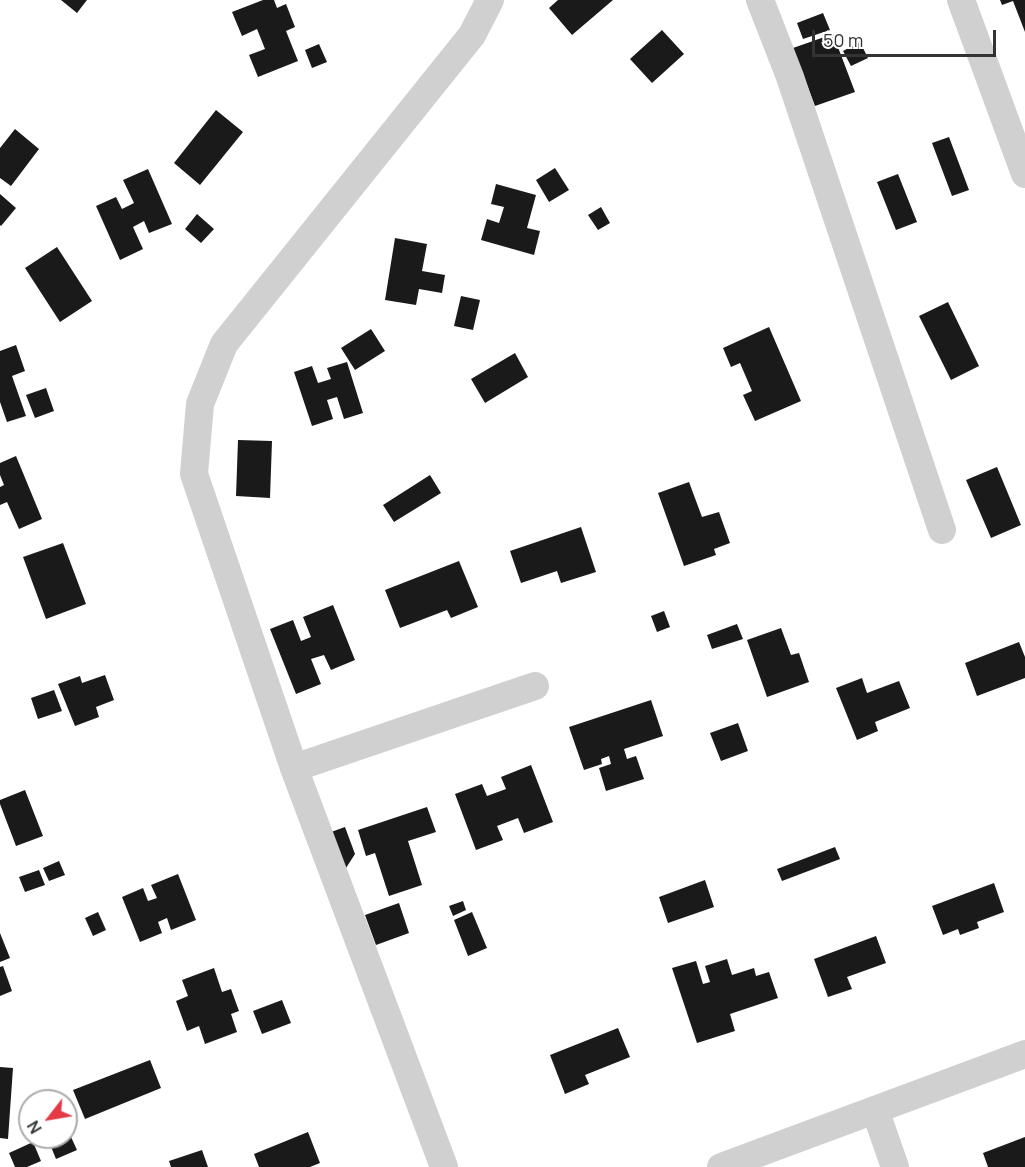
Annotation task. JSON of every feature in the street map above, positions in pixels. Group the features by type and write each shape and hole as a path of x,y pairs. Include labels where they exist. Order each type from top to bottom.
{"street":[{"path":"444,1167 294,768 194,474 200,404 224,344 472,35 490,0"},
{"path":"760,0 790,77 942,530"},
{"path":"961,0 1025,174"},
{"path":"294,768 535,686"},
{"path":"721,1167 1025,1054"},
{"path":"875,1110 895,1167"}],"building":[{"path":"61,0 87,0 77,13"},
{"path":"263,0 274,0 277,8 286,4 295,27 286,31 298,61 258,77 249,55 265,49 257,29 242,36 232,12"},
{"path":"558,0 613,0 572,35 549,8"},
{"path":"1000,0 1025,0 1025,32 1013,1 1002,5"},
{"path":"823,13 830,30 803,39 797,23"},
{"path":"662,30 684,54 652,83 630,59"},
{"path":"833,34 855,92 815,106 793,48"},
{"path":"860,42 868,58 851,66 843,51"},
{"path":"319,44 327,62 312,68 305,50"},
{"path":"216,110 243,132 200,185 174,163"},
{"path":"15,129 39,149 11,186 0,178 0,148"},
{"path":"949,137 969,190 952,196 932,143"},
{"path":"555,168 569,190 549,202 536,180"},
{"path":"148,169 172,224 149,233 144,221 133,227 143,249 120,260 96,206 116,197 122,209 134,203 123,180"},
{"path":"898,174 917,222 896,230 877,182"},
{"path":"496,184 536,195 527,228 540,231 534,255 481,240 487,219 499,223 504,207 491,204"},
{"path":"0,194 16,208 1,226 0,225"},
{"path":"601,207 610,223 598,230 588,215"},
{"path":"197,214 214,229 201,243 185,229"},
{"path":"395,238 427,244 422,271 445,275 442,293 419,289 416,305 385,300"},
{"path":"57,247 92,301 60,322 25,268"},
{"path":"461,296 480,300 473,330 454,326"},
{"path":"948,302 979,366 951,380 919,316"},
{"path":"769,327 801,401 755,421 743,395 752,391 740,363 731,367 723,348"},
{"path":"371,329 385,351 355,370 341,348"},
{"path":"16,345 25,371 12,376 26,416 7,422 0,402 0,351"},
{"path":"515,353 528,377 485,403 471,379"},
{"path":"347,362 363,413 344,419 337,397 327,400 333,419 312,426 294,372 312,366 318,383 331,379 327,368"},
{"path":"46,388 54,411 35,418 26,395"},
{"path":"238,440 272,441 270,498 236,496"},
{"path":"16,456 42,519 19,529 7,502 0,505 0,487 4,485 0,475 0,463"},
{"path":"997,467 1021,525 991,538 966,480"},
{"path":"430,475 441,493 394,522 383,505"},
{"path":"689,482 702,517 719,512 730,543 714,549 716,555 684,566 658,493"},
{"path":"581,527 596,572 561,583 557,571 521,583 510,551"},
{"path":"63,543 86,604 46,619 23,557"},
{"path":"459,561 478,607 451,618 447,610 400,628 385,590"},
{"path":"333,605 355,660 331,670 324,655 311,659 321,684 296,694 270,629 293,620 301,641 311,637 303,617"},
{"path":"664,611 670,627 657,632 651,616"},
{"path":"737,624 743,639 712,649 707,635"},
{"path":"781,628 791,655 799,653 809,682 767,697 747,640"},
{"path":"1019,642 1025,657 1025,678 977,696 965,663"},
{"path":"105,675 114,700 96,707 99,717 75,726 58,684 80,676 82,683"},
{"path":"862,678 867,693 899,681 910,708 875,722 878,731 857,740 836,688"},
{"path":"54,690 62,711 38,719 31,698"},
{"path":"651,700 663,736 624,749 627,759 636,756 644,779 606,791 599,768 611,764 609,756 601,759 602,764 584,770 569,727"},
{"path":"738,723 748,751 721,761 710,733"},
{"path":"531,765 553,822 524,833 518,818 497,826 503,840 476,850 455,794 482,784 487,796 506,789 501,777"},
{"path":"25,790 43,836 16,846 0,800"},
{"path":"427,807 436,832 408,841 422,885 389,896 375,853 366,856 358,830"},
{"path":"345,827 355,854 337,882 320,836"},
{"path":"835,847 840,859 782,881 777,869"},
{"path":"59,861 65,875 49,881 43,868"},
{"path":"39,870 45,885 25,892 19,877"},
{"path":"178,874 196,920 171,930 167,918 158,922 162,933 140,942 122,897 143,888 148,901 157,898 151,885"},
{"path":"705,880 714,907 668,923 659,897"},
{"path":"994,883 1004,912 977,922 979,928 960,935 958,929 943,935 932,906"},
{"path":"463,901 466,910 453,916 449,906"},
{"path":"399,903 409,933 376,945 365,915"},
{"path":"98,912 106,930 93,936 85,918"},
{"path":"472,912 487,948 468,956 454,920"},
{"path":"0,933 10,958 0,962"},
{"path":"876,936 886,963 847,977 852,989 828,997 814,959"},
{"path":"727,959 732,975 754,968 756,976 769,972 778,998 730,1014 735,1031 697,1043 672,968 696,961 703,984 710,982 705,966"},
{"path":"3,966 12,991 0,996 0,967"},
{"path":"214,968 222,992 231,989 239,1011 231,1014 237,1032 205,1044 199,1026 187,1031 176,1001 188,996 182,980"},
{"path":"282,1000 291,1023 262,1034 253,1011"},
{"path":"618,1028 630,1057 585,1075 589,1084 565,1094 550,1055"},
{"path":"150,1060 161,1088 85,1119 78,1102 78,1089 76,1089"},
{"path":"0,1067 13,1068 8,1139 0,1138"},
{"path":"308,1132 320,1163 310,1167 259,1167 254,1154"},
{"path":"1025,1137 1025,1167 988,1167 983,1153"},
{"path":"18,1149 36,1149 41,1161 27,1167 15,1167 9,1153"},
{"path":"52,1149 77,1150 56,1159"},
{"path":"202,1150 208,1167 171,1167 169,1161"}]}
